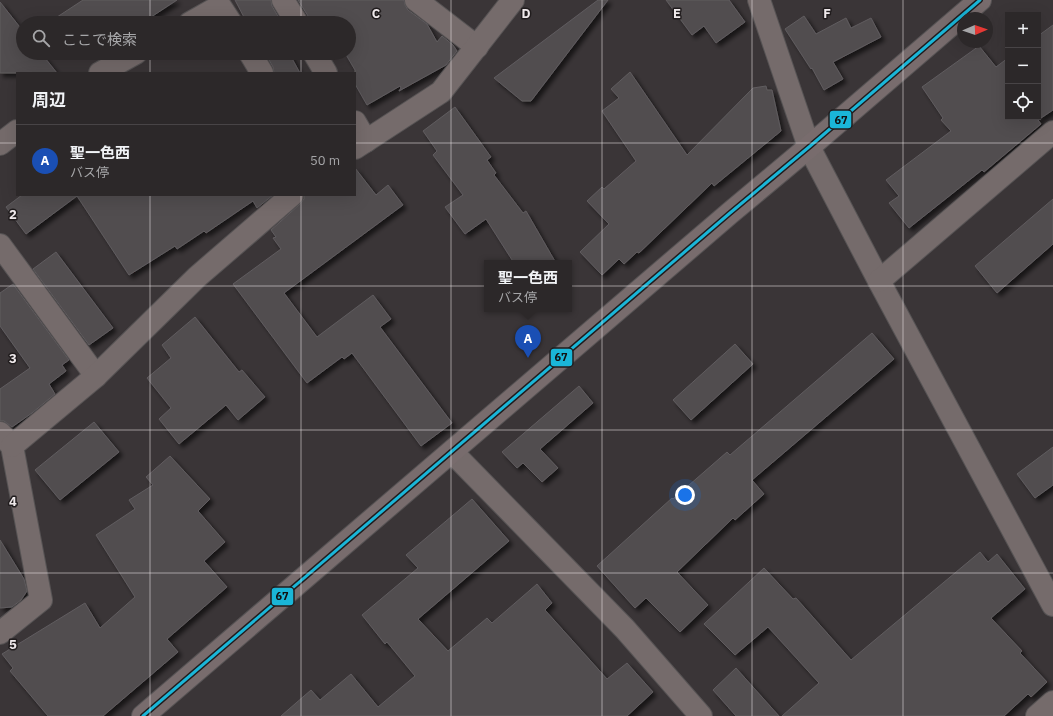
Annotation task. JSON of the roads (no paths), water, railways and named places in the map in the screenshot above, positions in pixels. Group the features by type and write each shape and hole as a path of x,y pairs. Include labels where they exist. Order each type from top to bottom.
{"street":[{"path":"283,0 293,16"},
{"path":"416,0 477,47"},
{"path":"356,127 360,145 441,92 514,0"},
{"path":"759,0 809,147 878,281 1053,605"},
{"path":"143,716 980,0"},
{"path":"202,16 220,6 226,16"},
{"path":"102,72 123,60"},
{"path":"254,60 261,72"},
{"path":"318,60 325,72"},
{"path":"0,144 16,132"},
{"path":"878,281 1053,132"},
{"path":"0,633 41,600 6,440 96,376 197,277 291,196"},
{"path":"0,245 96,376"},
{"path":"452,452 625,629 701,716"},
{"path":"1037,716 1053,702"}],"place":[{"name":"聖一色西","path":"528,358"}]}
